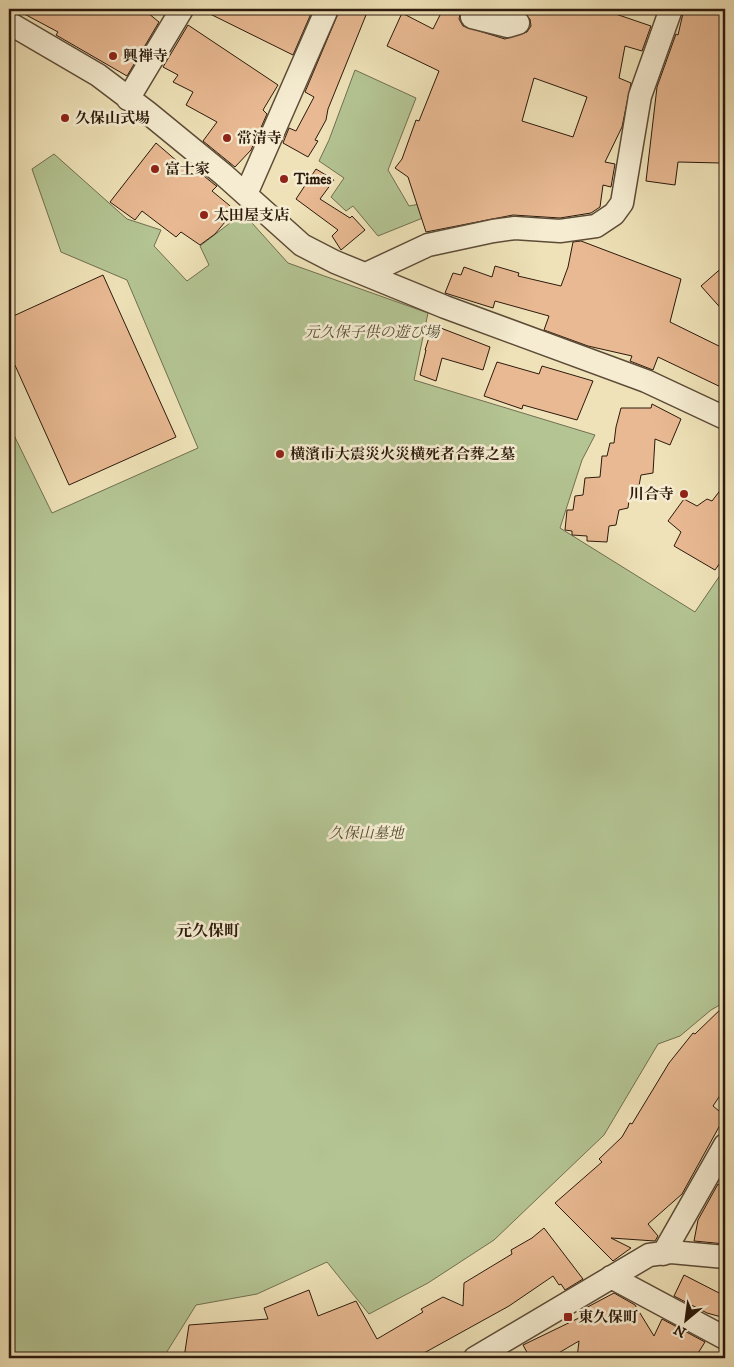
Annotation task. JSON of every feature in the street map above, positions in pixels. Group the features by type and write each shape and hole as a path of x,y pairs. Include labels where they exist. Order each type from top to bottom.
{"street":[{"path":"128,99 182,9"},
{"path":"246,194 327,9"},
{"path":"474,9 472,17 508,26 518,23"},
{"path":"366,274 428,245 515,228 560,231 596,226 614,214 622,203 640,96 671,9"},
{"path":"9,23 79,63 128,99 246,194 302,246 445,307 646,381 725,418"},
{"path":"663,1254 725,1145"},
{"path":"475,1358 648,1256 663,1254 725,1257"},
{"path":"611,1277 725,1338"}],"green space":[{"path":"355,70 416,98 388,170 409,206 447,199 450,207 378,236 353,206 346,211 331,197 344,178 319,161 329,140"},
{"name":"久保山墓地","path":"54,154 127,219 161,230 154,246 187,281 209,265 200,246 243,213 288,263 428,313 414,380 595,435 582,460 560,528 695,612 725,568 725,1002 711,1010 680,1036 658,1044 604,1135 494,1240 428,1283 369,1314 327,1262 257,1294 196,1305 163,1358 9,1358 9,425 52,513 198,448 127,280 61,252 32,169"}],"building":[{"name":"興禅寺","path":"15,9 143,9 159,22 127,76 56,35 58,32"},
{"path":"200,9 313,9 293,55"},
{"path":"340,9 352,9 366,15 328,109 326,120 315,140 318,141 308,157 283,143 289,128 296,131 314,97 305,92"},
{"path":"443,9 461,9 459,19 463,26 505,39 527,32 531,26 530,19 521,10 508,12 493,9 601,9 651,26 642,51 625,46 619,78 631,83 622,127 605,162 615,164 611,187 603,185 600,207 591,213 560,218 513,215 426,232 408,177 395,168 402,159 416,120 419,121 439,71 387,46 402,13 433,29","holes":["534,78 587,97 573,137 522,121"]},
{"path":"684,9 725,9 725,97 721,163 678,162 675,185 646,181 657,87 676,34 678,35"},
{"path":"188,25 278,85 263,110 267,114 251,150 235,167 203,141 217,122 186,105 193,92 173,82 178,75 163,67"},
{"path":"156,143 185,168 188,163 217,186 212,191 235,210 215,234 200,245 181,232 176,237 142,211 135,220 110,202"},
{"path":"316,169 334,180 320,199 350,218 352,216 365,230 341,250 332,236 338,230 296,199"},
{"path":"581,241 681,279 670,322 725,349 725,389 658,357 653,370 630,361 632,356 588,346 544,330 549,316 495,301 493,308 445,293 453,273 461,275 464,267 492,277 495,266 519,273 518,276 561,286 568,267 573,242"},
{"path":"725,265 725,313 701,286"},
{"path":"103,275 176,437 69,485 9,352 9,318"},
{"path":"433,325 490,347 483,370 442,358 436,381 420,375"},
{"path":"497,362 539,374 542,366 593,381 577,420 523,405 522,409 484,396"},
{"path":"652,404 681,419 670,445 655,439 653,473 641,475 638,491 630,492 628,508 619,510 616,525 609,526 607,542 587,541 587,536 572,535 572,531 565,530 567,510 573,510 575,496 583,495 585,478 600,477 602,456 607,456 610,443 614,443 621,408 651,408"},
{"path":"725,484 725,556 715,570 674,546 681,532 668,521 684,499 697,506 707,499 712,501"},
{"path":"725,1005 725,1088 713,1106 725,1116 682,1194 648,1224 658,1236 655,1241 611,1238 631,1248 613,1261 555,1203 602,1162 599,1159 622,1137 630,1123 632,1124 669,1063 693,1033 695,1034"},
{"path":"718,1184 725,1187 725,1244 694,1241 698,1220"},
{"path":"544,1228 583,1279 565,1290 553,1276 509,1306 424,1353 427,1358 184,1358 189,1325 268,1319 264,1308 309,1290 318,1316 356,1301 377,1339 423,1312 421,1309 443,1297 463,1306 464,1283 512,1254 511,1250 532,1238"},
{"path":"684,1275 725,1296 725,1318 707,1313 674,1296"},
{"path":"614,1293 635,1305 654,1336 662,1319 705,1342 695,1358 577,1358 579,1341 550,1358 530,1358 523,1345 583,1316 580,1311"}],"place":[{"name":"興禅寺","path":"113,56"},
{"name":"久保山式場","path":"65,118"},
{"name":"常清寺","path":"227,138"},
{"name":"富士家","path":"155,169"},
{"name":"Times","path":"284,179"},
{"name":"太田屋支店","path":"204,215"},
{"name":"横濱市大震災火災横死者合葬之墓","path":"280,454"},
{"name":"川合寺","path":"684,494"},
{"name":"東久保町","path":"568,1317"}],"district":[{"name":"元久保町","path":"208,931"}],"park label":[{"name":"元久保子供の遊び場","path":"372,332"}]}
